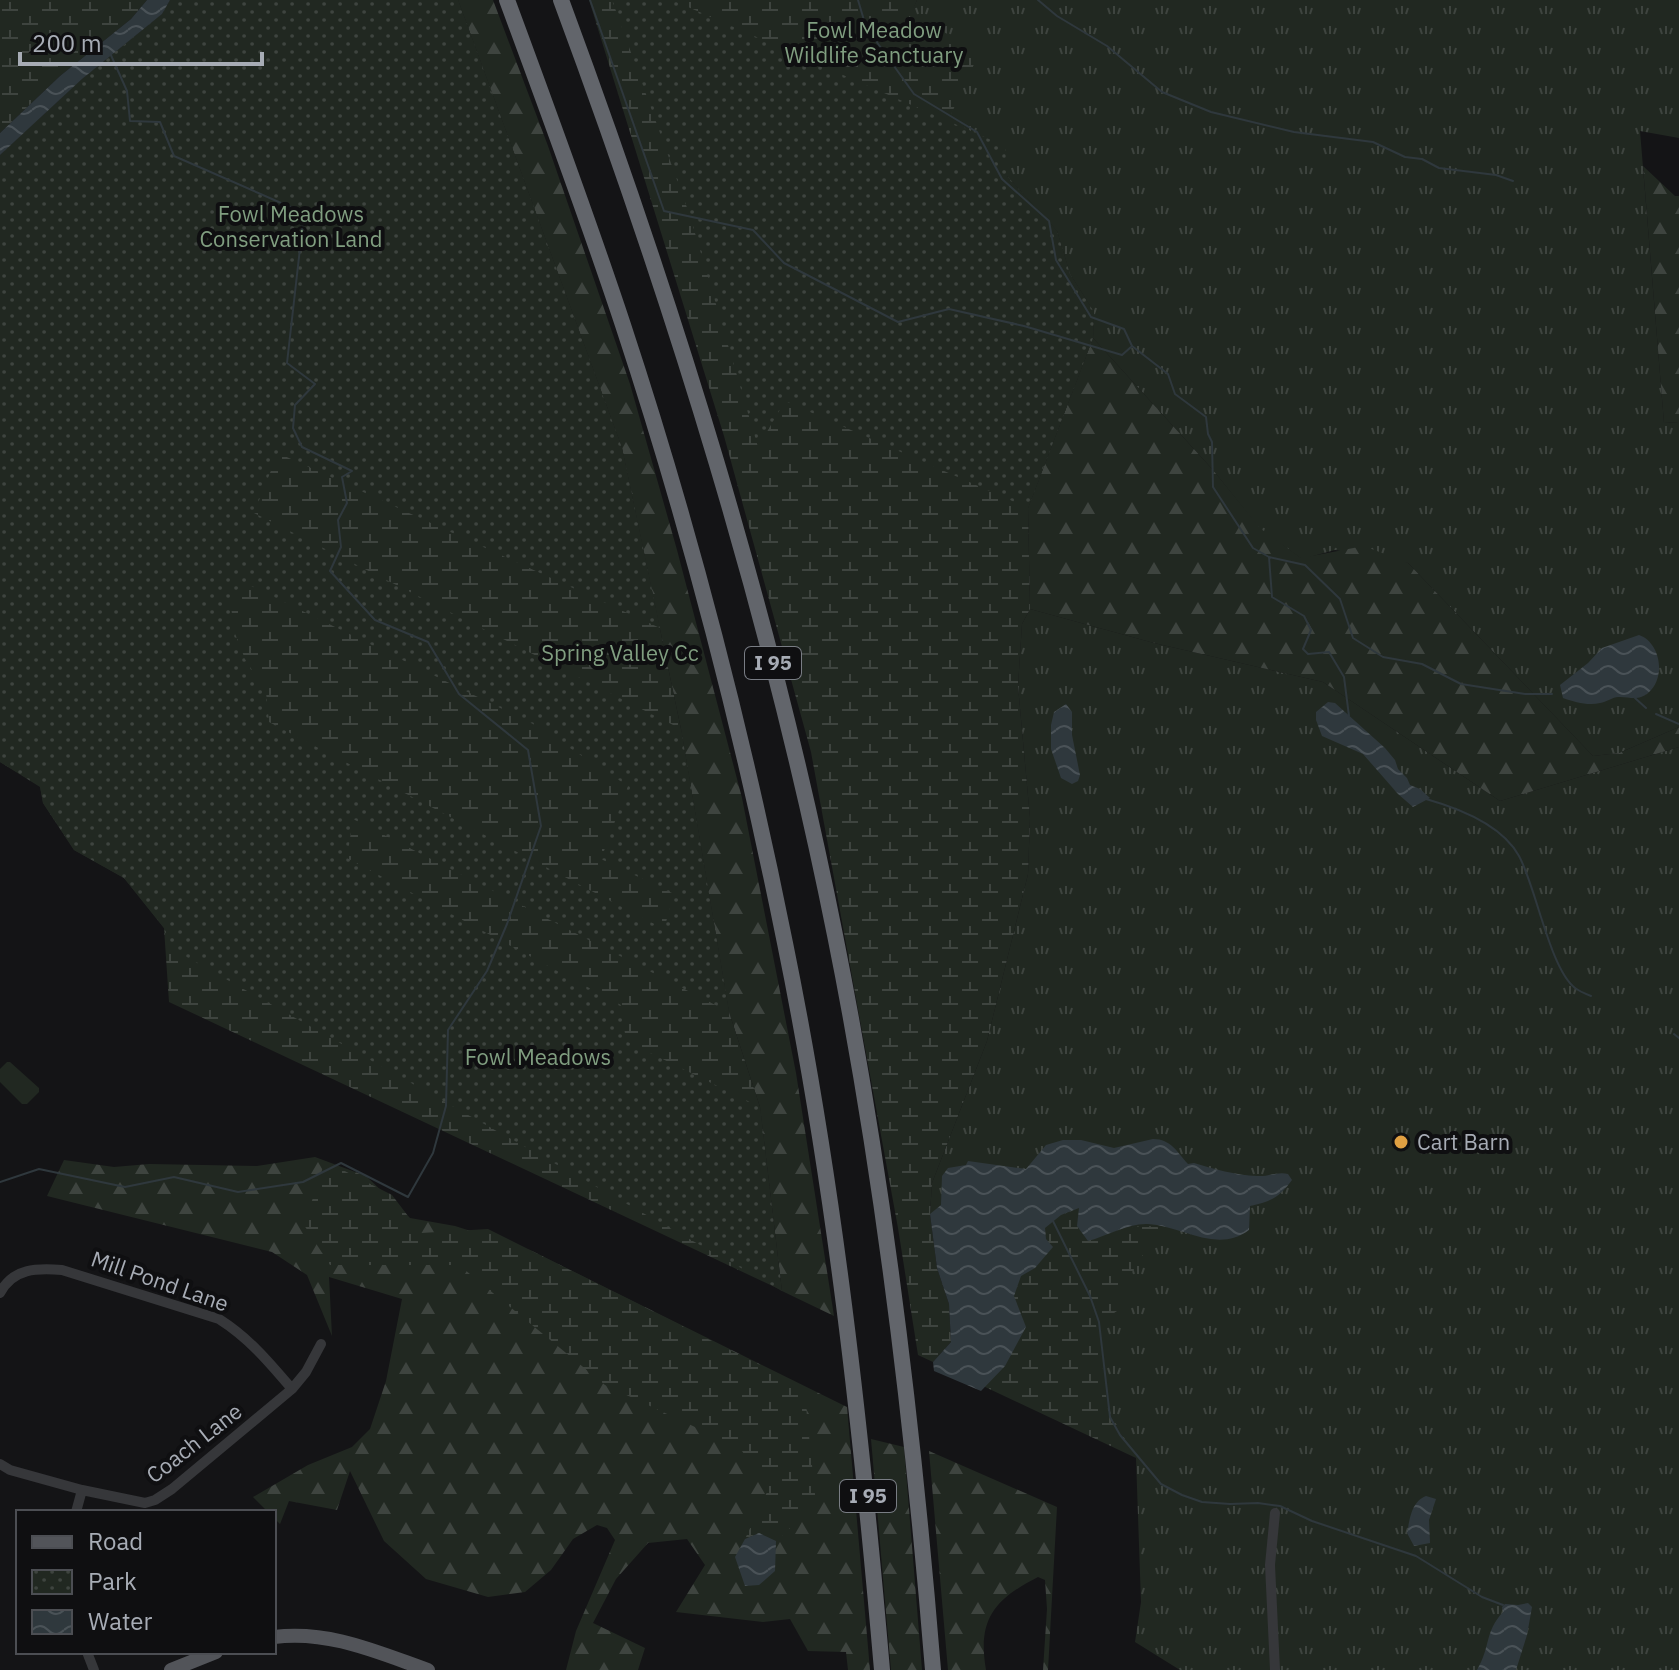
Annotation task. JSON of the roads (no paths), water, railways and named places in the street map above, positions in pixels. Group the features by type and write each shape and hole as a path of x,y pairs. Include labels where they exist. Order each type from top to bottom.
{"highway":[{"name":"I 95","path":"507,0 566,159 643,388 706,605 770,870 808,1063 841,1272 866,1481 882,1670"},
{"name":"I 95","path":"561,0 645,233 710,435 763,625 816,846 858,1054 889,1250 918,1489 933,1670"}],"main road":[{"path":"276,1637 316,1635 428,1670"},
{"path":"171,1670 211,1654"}],"street":[{"name":"Mill Pond Lane","path":"0,1293 4,1285 24,1271 39,1268 62,1270 219,1319 242,1333 292,1389"},
{"name":"Coach Lane","path":"82,1490 145,1503 155,1500 216,1454 292,1389 306,1372 321,1344"},
{"path":"0,1464 10,1470 82,1490 77,1510"},
{"path":"1275,1513 1270,1565 1275,1670"}],"water":[{"path":"147,0 170,0 162,14 82,79 0,155 0,133 60,76 131,19"},
{"path":"1639,635 1652,645 1658,661 1658,678 1648,693 1633,698 1616,697 1595,704 1563,698 1560,685 1602,648"},
{"path":"1328,702 1335,703 1385,748 1410,785 1430,798 1413,807 1363,754 1322,736 1316,712"},
{"path":"1066,704 1072,712 1072,735 1080,775 1078,781 1072,784 1061,778 1051,749 1054,712"},
{"path":"1153,1139 1169,1144 1188,1164 1249,1175 1284,1173 1292,1180 1274,1198 1250,1206 1249,1230 1237,1237 1224,1239 1199,1237 1161,1226 1140,1224 1088,1241 1077,1226 1079,1208 1061,1215 1045,1228 1046,1239 1053,1247 1035,1268 1021,1276 1014,1296 1026,1327 1005,1366 981,1391 934,1371 933,1362 951,1342 949,1304 937,1268 930,1214 941,1205 942,1176 948,1168 966,1165 968,1161 1026,1169 1046,1145 1063,1140 1081,1140 1114,1148"},
{"path":"1426,1496 1436,1499 1429,1520 1430,1543 1414,1546 1407,1533 1410,1517 1417,1502"},
{"path":"759,1533 776,1541 775,1571 759,1585 745,1586 735,1557 745,1539"},
{"path":"1528,1603 1532,1607 1527,1635 1516,1670 1477,1670 1490,1633 1503,1612 1502,1607 1505,1604"}],"waterway":[{"path":"590,0 664,211 753,230 784,263 898,322 949,309 1024,326 1122,355 1131,347"},
{"path":"858,0 866,27 914,94 977,132 1002,179 1049,221 1056,260 1091,317 1124,329 1132,346 1168,374 1175,394 1206,417 1212,442 1213,487 1253,548 1269,557 1272,597 1304,616 1311,630 1303,649 1308,654 1329,652 1344,677 1349,716"},
{"path":"1038,0 1057,16 1107,46 1162,92 1211,112 1294,132 1373,142 1439,168 1496,175 1513,181"},
{"path":"0,1182 39,1169 125,1187 174,1177 238,1192 303,1182 341,1163 408,1197 433,1153 446,1106 448,1030 487,971 541,826 528,750 459,694 428,642 375,620 330,571 341,547 338,520 347,503 342,477 352,471 302,447 293,428 295,405 315,384 287,363 304,213 174,156 160,122 130,121 127,91 110,53"},
{"path":"1269,557 1305,565 1340,599 1353,638 1383,657 1422,664 1461,684 1525,694 1552,694"},
{"path":"1635,698 1646,708"},
{"path":"1656,714 1679,724"},
{"path":"1426,799 1478,819 1511,845 1525,870 1558,964 1575,988 1591,996"},
{"path":"1674,1034 1679,1038"},
{"path":"1053,1221 1090,1296 1099,1322 1110,1417 1120,1435 1161,1484 1202,1502 1280,1506 1312,1521 1416,1556 1482,1597 1503,1605"}],"place":[{"name":"Cart Barn","path":"1401,1142"}],"park label":[{"name":"Fowl Meadow Wildlife Sanctuary","path":"874,42"},
{"name":"Fowl Meadows Conservation Land","path":"291,226"},
{"name":"Spring Valley Cc","path":"620,653"},
{"name":"Fowl Meadows","path":"538,1057"}]}
